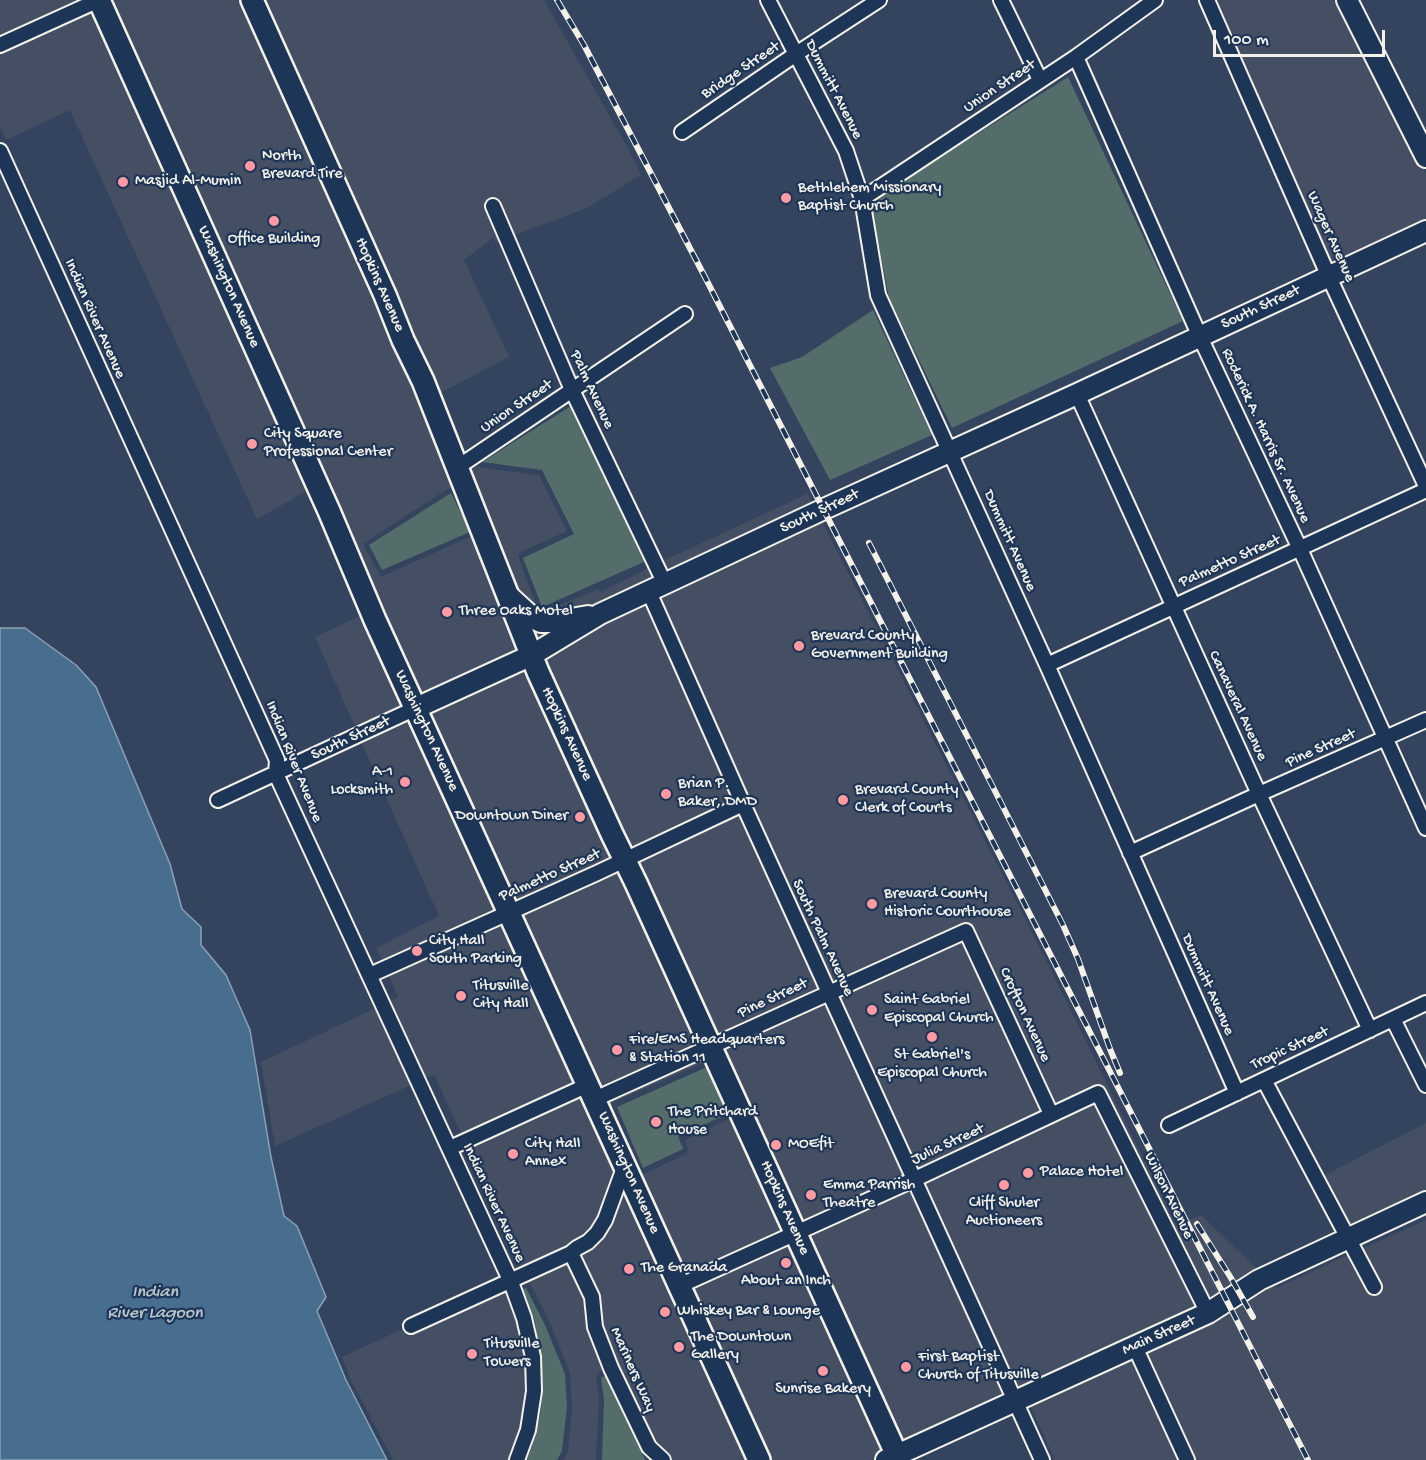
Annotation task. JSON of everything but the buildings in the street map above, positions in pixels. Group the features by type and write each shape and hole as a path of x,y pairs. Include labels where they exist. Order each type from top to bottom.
{"main road":[{"name":"Washington Avenue","path":"99,0 362,589 759,1460"},
{"name":"Hopkins Avenue","path":"252,0 423,381 538,672 795,1233 894,1458"},
{"path":"1347,0 1426,157"},
{"name":"South Street","path":"416,708 532,655 600,614 1426,231"},
{"path":"509,596 533,618 541,622 600,614"},
{"name":"Main Street","path":"894,1458 1208,1313 1259,1280 1426,1202"}],"street":[{"path":"0,45 99,0"},
{"name":"Dummitt Avenue","path":"768,0 846,152 862,199 878,295 1047,665 1237,1093"},
{"name":"Bridge Street","path":"682,132 879,0"},
{"path":"1001,0 1040,80"},
{"name":"Union Street","path":"862,199 1076,57 1155,0"},
{"name":"Wager Avenue","path":"1207,0 1329,277 1426,488"},
{"name":"Roderick A. Harris Sr. Avenue","path":"1076,57 1200,337 1300,549 1426,828"},
{"name":"Indian River Avenue","path":"0,152 277,760 276,774 511,1282 524,1318 533,1357 534,1391 528,1430 517,1460"},
{"name":"Palm Avenue","path":"493,206 657,588"},
{"name":"Union Street","path":"458,467 685,314"},
{"name":"Canaveral Avenue","path":"1077,394 1259,794 1370,1030"},
{"name":"Palmetto Street","path":"1047,665 1300,549 1426,488"},
{"name":"South Palm Avenue","path":"657,588 743,804 1042,1460"},
{"name":"South Street","path":"218,800 416,708"},
{"name":"Pine Street","path":"1130,854 1426,720"},
{"name":"Palmetto Street","path":"370,975 743,804"},
{"name":"Pine Street","path":"450,1148 710,1046 966,931"},
{"name":"Crofton Avenue","path":"966,931 1051,1114"},
{"name":"Tropic Street","path":"1168,1125 1426,1004"},
{"path":"1393,1019 1426,1085"},
{"path":"1264,1080 1374,1287"},
{"name":"Julia Street","path":"680,1286 1098,1093"},
{"name":"Wilson Avenue","path":"1098,1093 1208,1313"},
{"path":"411,1326 511,1282 571,1253 588,1242 606,1220 625,1165"},
{"name":"Mariners Way","path":"571,1253 592,1297 595,1327 611,1368 649,1447 663,1460"},
{"path":"1136,1347 1187,1460"}],"shaded area":[{"path":"0,0 82,0 0,37"},
{"path":"115,0 246,0 379,298 524,651 418,700 107,3","holes":["449,488 453,488 474,535 383,576 380,575 364,543"]},
{"path":"259,0 544,0 641,175 587,208 512,236 496,198 485,202 501,240 496,242 493,238 464,260 509,357 440,393 466,453 460,457"},
{"path":"1213,0 1340,0 1426,174 1426,224 1331,268"},
{"path":"96,8 312,488 257,519 70,110 6,140 0,126 0,52"},
{"path":"471,466 473,469 479,466 539,475 567,531 521,552 518,556 538,610 541,612 598,589 600,592 651,567 657,581 597,608 542,616 513,592 465,470"},
{"path":"807,494 814,506 668,576 661,562"},
{"path":"820,518 1044,956 1176,1225 1201,1215 1260,1272 1210,1304 1101,1084 1054,1106 969,922 832,984 657,596"},
{"path":"646,601 735,800 627,851 540,658 602,620"},
{"path":"366,613 407,705 356,729 315,637"},
{"path":"529,663 617,856 511,904 424,712"},
{"path":"413,717 501,909 383,962 376,948 439,916 361,741"},
{"path":"740,813 821,989 713,1038 633,863"},
{"path":"623,868 702,1043 597,1091 517,916"},
{"path":"506,921 580,1081 462,1135 434,1075 424,1079 388,1002 398,997 388,974"},
{"path":"963,939 1043,1111 916,1171 837,996"},
{"path":"826,1001 905,1176 797,1224 719,1050"},
{"path":"378,1007 413,1084 275,1146 261,1062"},
{"path":"708,1055 787,1229 682,1277 603,1103","holes":["709,1062 733,1117 685,1140 688,1149 686,1154 646,1173 641,1173 612,1110 612,1104"]},
{"path":"585,1094 618,1165 600,1217 585,1236 567,1248 522,1269 467,1148"},
{"path":"1096,1101 1200,1310 1023,1390 1021,1385 1015,1387 921,1183"},
{"path":"1426,1123 1426,1194 1351,1230 1323,1176"},
{"path":"626,1181 752,1460 671,1460 653,1443 617,1366 578,1256 592,1247 606,1232"},
{"path":"911,1188 1004,1392 897,1442 803,1236"},
{"path":"1426,1220 1426,1460 1194,1460 1144,1350 1270,1282 1276,1288 1350,1254 1372,1296 1382,1290 1361,1249"},
{"path":"792,1241 888,1452 870,1460 765,1460 688,1289"},
{"path":"568,1262 586,1298 605,1370 598,1373 596,1377 599,1400 596,1460 563,1460 568,1452 572,1409 570,1373 550,1323 531,1285 525,1282"},
{"path":"508,1290 518,1319 526,1357 527,1390 522,1427 510,1460 393,1460 350,1378 342,1357 405,1328 409,1334"},
{"path":"1133,1355 1181,1460 1055,1460 1029,1403"}],"green space":[{"path":"1068,77 1183,321 952,428 889,298 870,201"},
{"path":"873,310 932,435 830,480 770,368 802,357"},
{"path":"571,406 644,562 542,607 523,558 574,534 542,470 482,462"},
{"path":"451,493 470,532 382,570 369,545"},
{"path":"707,1067 728,1114 678,1136 683,1149 643,1168 617,1107"},
{"path":"526,1288 545,1325 565,1374 567,1407 562,1451 557,1460 527,1460 540,1416 542,1398 540,1354 535,1322 523,1289"},
{"path":"606,1375 645,1460 602,1460 604,1400 601,1378"}],"water":[{"name":"Indian River Lagoon","path":"0,628 25,628 76,665 96,687 170,864 182,909 201,927 201,945 226,975 250,1030 271,1157 284,1216 297,1226 326,1297 317,1311 346,1380 387,1460 0,1460"}],"railway":[{"path":"557,0 584,45 706,279 1308,1460"},
{"path":"869,543 1063,925 1120,1073"},
{"path":"1197,1224 1253,1317"}],"place":[{"name":"North Brevard Tire","path":"250,166"},
{"name":"Masjid Al-Mumin","path":"123,182"},
{"name":"Bethlehem Missionary Baptist Church","path":"786,198"},
{"name":"Office Building","path":"274,221"},
{"name":"City Square Professional Center","path":"252,444"},
{"name":"Three Oaks Motel","path":"447,612"},
{"name":"Brevard County Government Building","path":"799,646"},
{"name":"A-1 Locksmith","path":"405,782"},
{"name":"Brian P. Baker, DMD","path":"666,794"},
{"name":"Brevard County Clerk of Courts","path":"843,800"},
{"name":"Downtown Diner","path":"580,817"},
{"name":"Brevard County Historic Courthouse","path":"872,904"},
{"name":"City Hall South Parking","path":"417,951"},
{"name":"Titusville City Hall","path":"461,996"},
{"name":"Saint Gabriel Episcopal Church","path":"872,1010"},
{"name":"St Gabriel's Episcopal Church","path":"932,1037"},
{"name":"Fire/EMS Headquarters & Station 11","path":"617,1050"},
{"name":"The Pritchard House","path":"656,1122"},
{"name":"MOEfit","path":"776,1145"},
{"name":"City Hall Annex","path":"513,1154"},
{"name":"Palace Hotel","path":"1028,1173"},
{"name":"Cliff Shuler Auctioneers","path":"1004,1185"},
{"name":"Emma Parrish Theatre","path":"811,1195"},
{"name":"About an Inch","path":"786,1263"},
{"name":"The Granada","path":"629,1269"},
{"name":"Whiskey Bar & Lounge","path":"665,1312"},
{"name":"The Downtown Gallery","path":"679,1347"},
{"name":"Titusville Towers","path":"472,1354"},
{"name":"First Baptist Church of Titusville","path":"906,1367"},
{"name":"Sunrise Bakery","path":"823,1371"}]}
